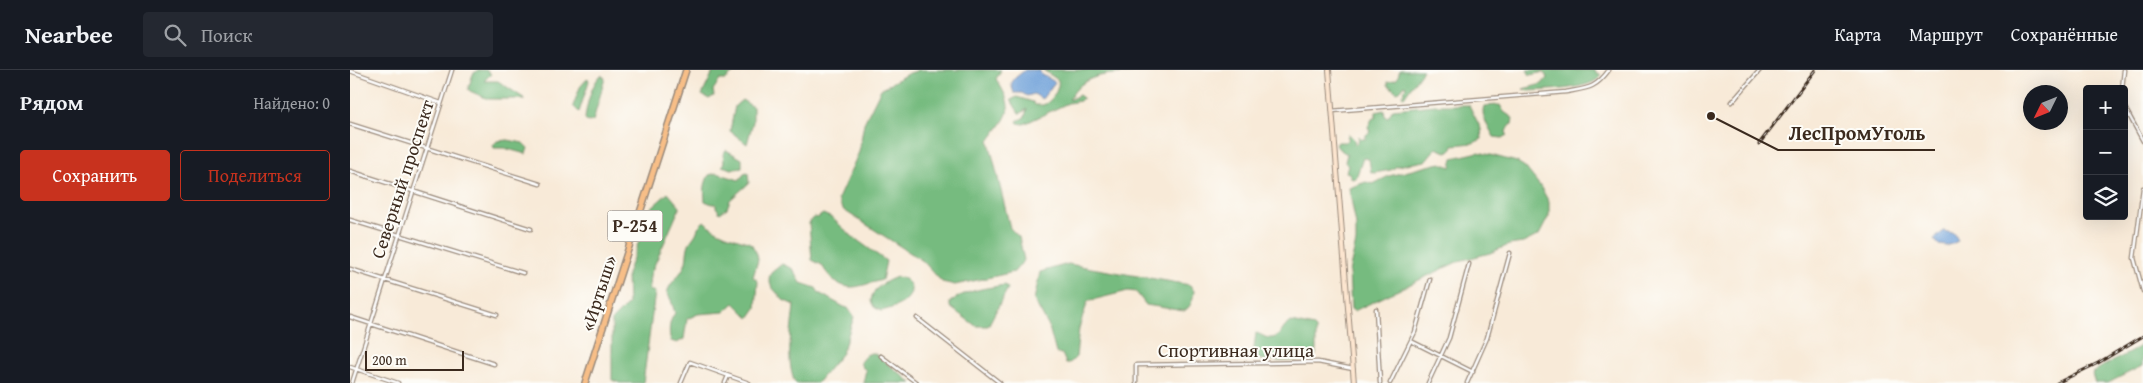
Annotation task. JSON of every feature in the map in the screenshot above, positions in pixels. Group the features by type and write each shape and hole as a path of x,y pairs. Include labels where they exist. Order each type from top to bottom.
{"highway":[{"name":"«Иртыш»","path":"585,383 686,70"}],"street":[{"path":"350,70 441,103"},
{"name":"Северный проспект","path":"352,383 452,70"},
{"path":"1329,70 1354,383"},
{"path":"1332,111 1566,92 1599,83 1609,70"},
{"path":"1732,102 1760,70"},
{"path":"2122,85 2124,70"},
{"path":"2128,113 2143,141"},
{"path":"350,124 540,184"},
{"path":"350,171 530,229"},
{"path":"2143,188 2134,258 2143,290"},
{"path":"350,220 523,273"},
{"path":"1467,383 1486,338 1510,253"},
{"path":"1428,383 1449,338 1470,264"},
{"path":"350,269 497,315"},
{"path":"1390,383 1411,341 1430,279"},
{"path":"1376,309 1380,383"},
{"path":"350,317 494,364"},
{"path":"917,318 1000,383"},
{"path":"1411,341 1473,372"},
{"path":"881,356 917,383"},
{"path":"681,383 690,362 748,383"},
{"name":"Спортивная улица","path":"1136,383 1136,365 1318,362 1353,369"},
{"path":"350,367 398,383"},
{"path":"725,383 728,376"}],"green space":[{"path":"478,70 486,70 491,74 484,81 498,81 525,99 488,99 470,91 468,89 473,74"},
{"path":"714,70 737,70 725,80 720,80 713,90 714,96 709,99 702,95"},
{"path":"919,70 1001,70 996,79 1006,98 1008,112 989,141 1010,228 1019,237 1024,260 1014,272 955,285 942,282 923,261 842,209 838,199 859,152 864,123 881,89 907,74"},
{"path":"1043,70 1136,70 1132,73 1104,75 1088,80 1074,91 1069,100 1079,95 1083,98 1080,101 1068,103 1024,124 1018,123 1017,121 1025,117 1027,109 1019,113 1011,100 1017,97 1033,102 1035,105 1043,105 1057,91 1058,80"},
{"path":"1400,70 1423,70 1404,97 1402,96 1405,85 1397,92 1388,85 1388,82 1397,79"},
{"path":"1527,70 1593,70 1601,75 1597,80 1589,84 1528,91 1523,89 1542,84 1547,78 1544,72 1530,75"},
{"path":"601,75 605,78 593,121 588,122 585,119 588,101 595,83"},
{"path":"588,78 589,81 579,112 573,106 580,87"},
{"path":"742,100 753,107 753,122 747,144 730,131 735,106"},
{"path":"1435,105 1469,105 1481,129 1482,139 1473,143 1453,145 1451,150 1446,152 1436,148 1425,161 1397,166 1391,170 1374,173 1371,172 1369,159 1363,158 1356,178 1352,179 1349,173 1346,172 1348,166 1345,162 1347,154 1336,145 1338,142 1345,142 1349,139 1347,137 1349,134 1354,139 1355,145 1358,142 1359,136 1361,139 1365,139 1366,135 1370,132 1368,127 1372,119 1376,117 1376,112 1384,110 1385,116 1388,117 1393,109"},
{"path":"1500,105 1504,112 1513,118 1512,124 1506,131 1507,135 1502,138 1494,137 1483,114 1484,106"},
{"path":"508,140 523,143 528,148 526,154 504,148 494,148 493,145 497,141"},
{"path":"726,150 742,159 742,167 732,169 722,166 724,162 723,154"},
{"path":"1479,152 1517,162 1525,167 1540,186 1549,202 1549,216 1539,235 1523,243 1509,245 1490,253 1459,261 1354,311 1351,309 1349,272 1356,242 1356,225 1349,188 1366,182 1373,184 1389,176 1436,164 1441,163 1451,167 1453,158"},
{"path":"717,173 739,180 744,174 748,173 749,183 730,200 727,208 720,213 716,204 705,201 705,185 709,175"},
{"path":"668,193 680,207 650,275 649,290 655,292 643,383 620,383 612,380 612,320 628,304 627,274 651,208"},
{"path":"823,214 832,218 853,237 886,261 882,280 856,287 841,285 826,272 822,265 812,260 809,223 814,217 817,218"},
{"path":"704,221 719,232 751,243 758,260 753,277 758,281 756,308 749,318 734,303 724,312 698,314 687,319 684,339 677,343 671,341 670,338 670,323 675,313 667,293 684,267 689,244 696,234 698,227"},
{"path":"782,264 793,269 801,283 816,288 819,293 848,308 854,317 842,353 817,383 795,383 792,374 790,344 794,305 783,300 771,286 769,278 771,273"},
{"path":"1068,264 1190,285 1194,291 1192,300 1184,311 1146,305 1136,292 1128,291 1088,301 1079,328 1076,357 1070,363 1066,363 1062,354 1056,353 1049,327 1034,300 1040,272"},
{"path":"897,277 905,279 910,285 911,291 907,299 898,305 881,311 874,307 871,301 874,292 884,283"},
{"path":"1005,285 1008,288 988,326 976,326 950,307 950,302 962,295 976,290"},
{"path":"1291,322 1316,329 1316,354 1312,360 1280,361 1254,359 1256,333 1272,338"},
{"path":"2143,344 2142,366 2108,383 2095,383 2092,374"},
{"path":"874,353 912,383 863,383 866,370 860,362 866,355"}],"water":[{"path":"1025,70 1039,70 1041,74 1055,82 1042,99 1034,94 1027,96 1022,93 1014,93 1011,84"},
{"path":"1944,231 1955,234 1958,241 1947,246 1939,245 1934,239"}],"railway":[{"path":"1759,144 1815,70"},
{"path":"2057,383 2098,363 2143,336"}],"place":[{"name":"ЛесПромУголь","path":"1711,116"}]}
